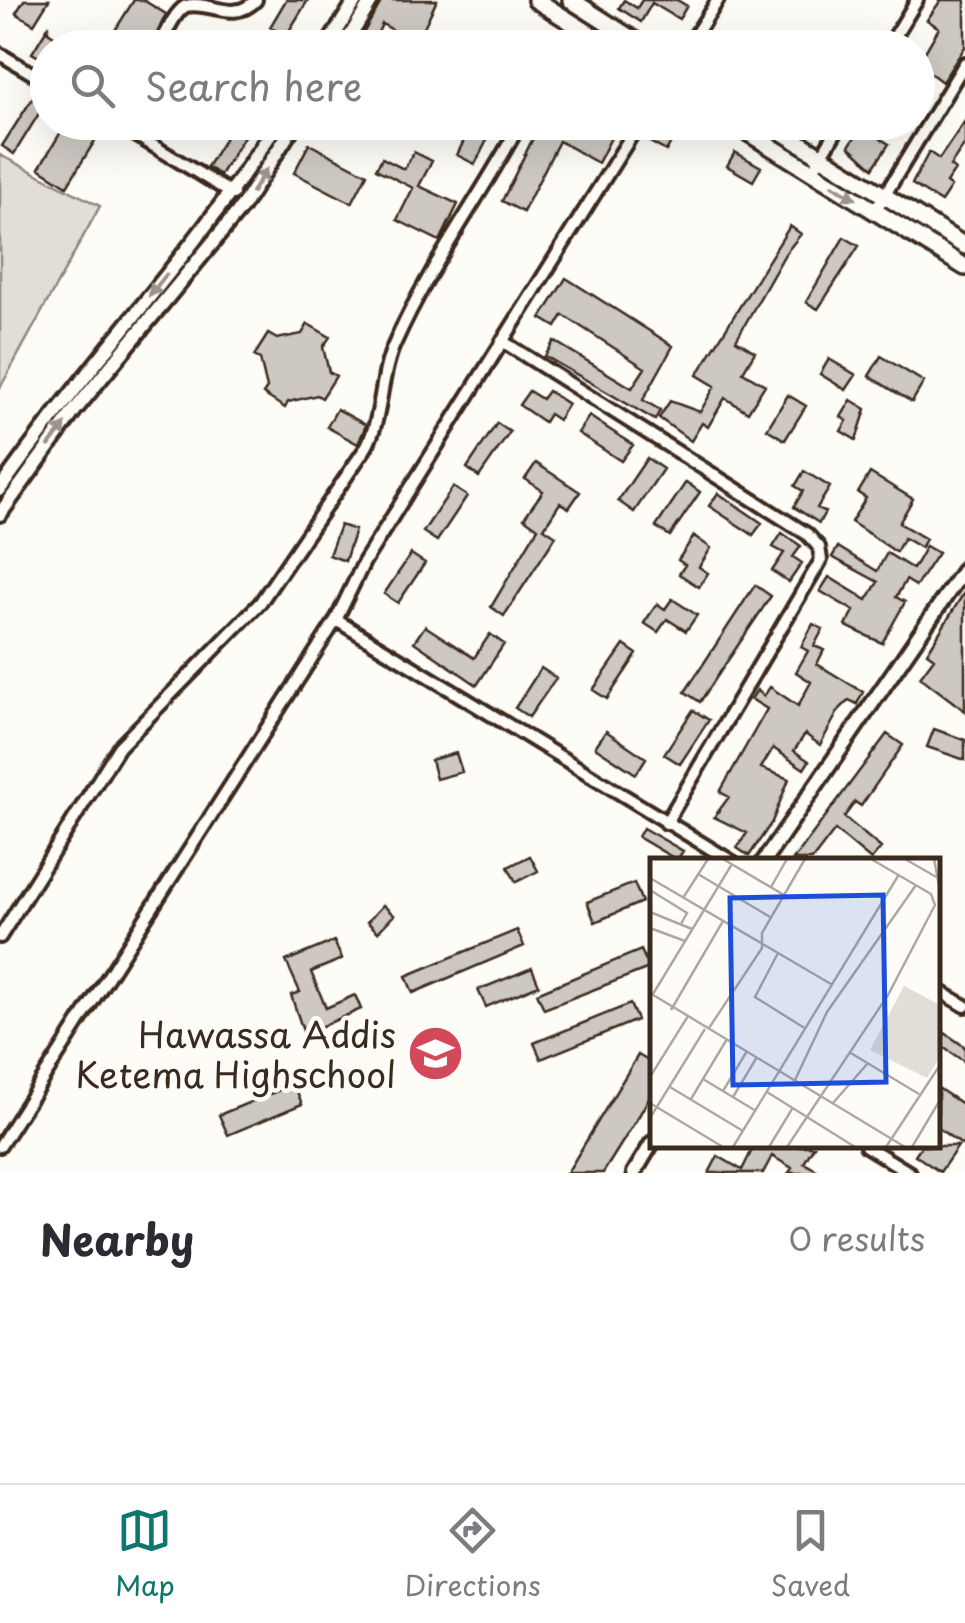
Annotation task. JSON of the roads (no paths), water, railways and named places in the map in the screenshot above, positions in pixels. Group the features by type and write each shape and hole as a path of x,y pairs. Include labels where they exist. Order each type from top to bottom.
{"main road":[{"path":"536,0 584,30"},
{"path":"571,0 618,30"},
{"path":"759,140 965,267"},
{"path":"795,140 965,246"}],"street":[{"path":"169,30 182,9 190,4 234,12 256,0"},
{"path":"337,30 356,0"},
{"path":"353,30 372,0"},
{"path":"699,30 718,0"},
{"path":"899,30 918,0"},
{"path":"573,30 576,25"},
{"path":"0,54 30,72"},
{"path":"935,112 965,63"},
{"path":"142,140 233,194"},
{"path":"0,489 85,371 233,194 267,140"},
{"path":"0,514 75,410 242,207 285,140"},
{"path":"0,937 119,747 260,603 371,438 380,384 392,349 452,234 510,140"},
{"path":"0,1146 336,620 364,562 629,140"},
{"path":"811,173 831,140"},
{"path":"874,211 918,140"},
{"path":"790,160 801,144"},
{"path":"502,341 808,534 819,547 821,560 666,824"},
{"path":"765,858 965,568"},
{"path":"336,620 727,858"},
{"path":"940,991 965,1006"},
{"path":"634,1173 650,1146"},
{"path":"869,1148 910,1173"}],"place":[{"name":"Hawassa Addis Ketema Highschool","path":"435,1053"}]}
